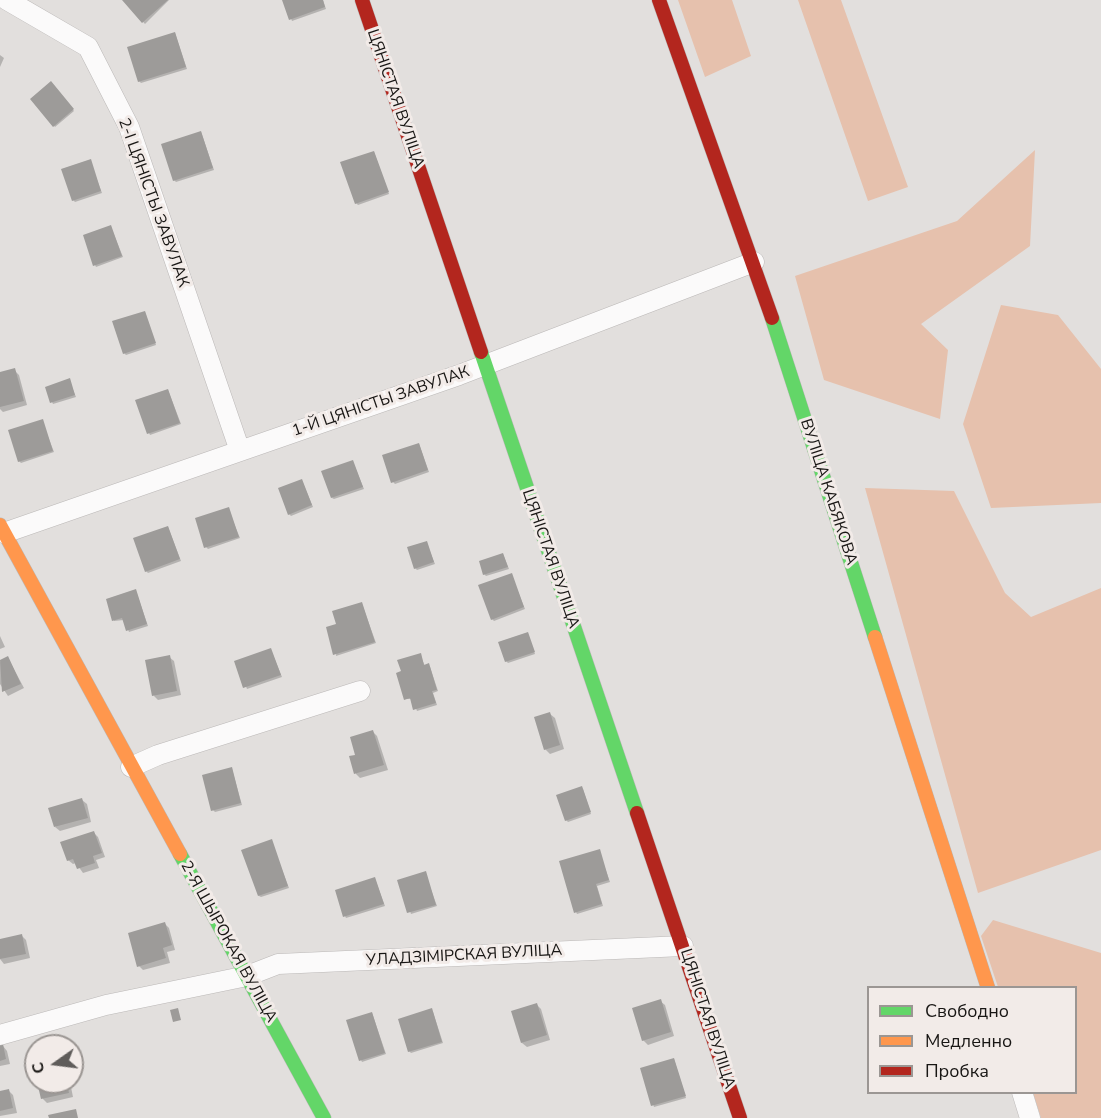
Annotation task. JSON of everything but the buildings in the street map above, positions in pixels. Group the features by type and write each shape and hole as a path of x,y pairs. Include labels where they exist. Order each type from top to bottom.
{"street":[{"name":"2-І ЦЯНІСТЫ ЗАВУЛАК","path":"7,0 88,47 129,127 240,451"},
{"name":"ЦЯНІСТАЯ ВУЛІЦА","path":"362,0 740,1118"},
{"name":"ВУЛІЦА КАБЯКОВА","path":"659,0 754,262 988,986"},
{"name":"1-Й ЦЯНІСТЫ ЗАВУЛАК","path":"2,529 240,451 484,365 754,262"},
{"name":"2-Я ШЫРОКАЯ ВУЛІЦА","path":"2,529 324,1118"},
{"path":"131,767 158,755 360,691"},
{"name":"УЛАДЗІМІРСКАЯ ВУЛІЦА","path":"0,1035 106,1005 247,976 278,964 683,946"},
{"path":"1023,1094 1030,1118"}],"shaded area":[{"path":"678,0 732,0 751,56 705,77"},
{"path":"798,0 841,0 908,187 868,201"},
{"path":"1035,150 1030,246 921,324 948,350 940,419 824,380 795,276 957,221"},
{"path":"1001,305 1058,315 1101,369 1101,503 991,508 963,424"},
{"path":"865,488 954,491 1005,593 1031,617 1101,588 1101,850 978,893"},
{"path":"993,920 1101,953 1101,1118 1041,1118 1033,1094 1077,1094 1077,986 998,986 981,936"}],"traffic: fast":[{"path":"772,318 875,637"},
{"path":"481,352 637,813"},
{"path":"180,854 324,1118"}],"traffic: slow":[{"path":"0,525 180,854"},
{"path":"875,637 987,986"}],"traffic: jam":[{"path":"362,0 481,352"},
{"path":"659,0 772,318"},
{"path":"637,813 740,1118"}]}
